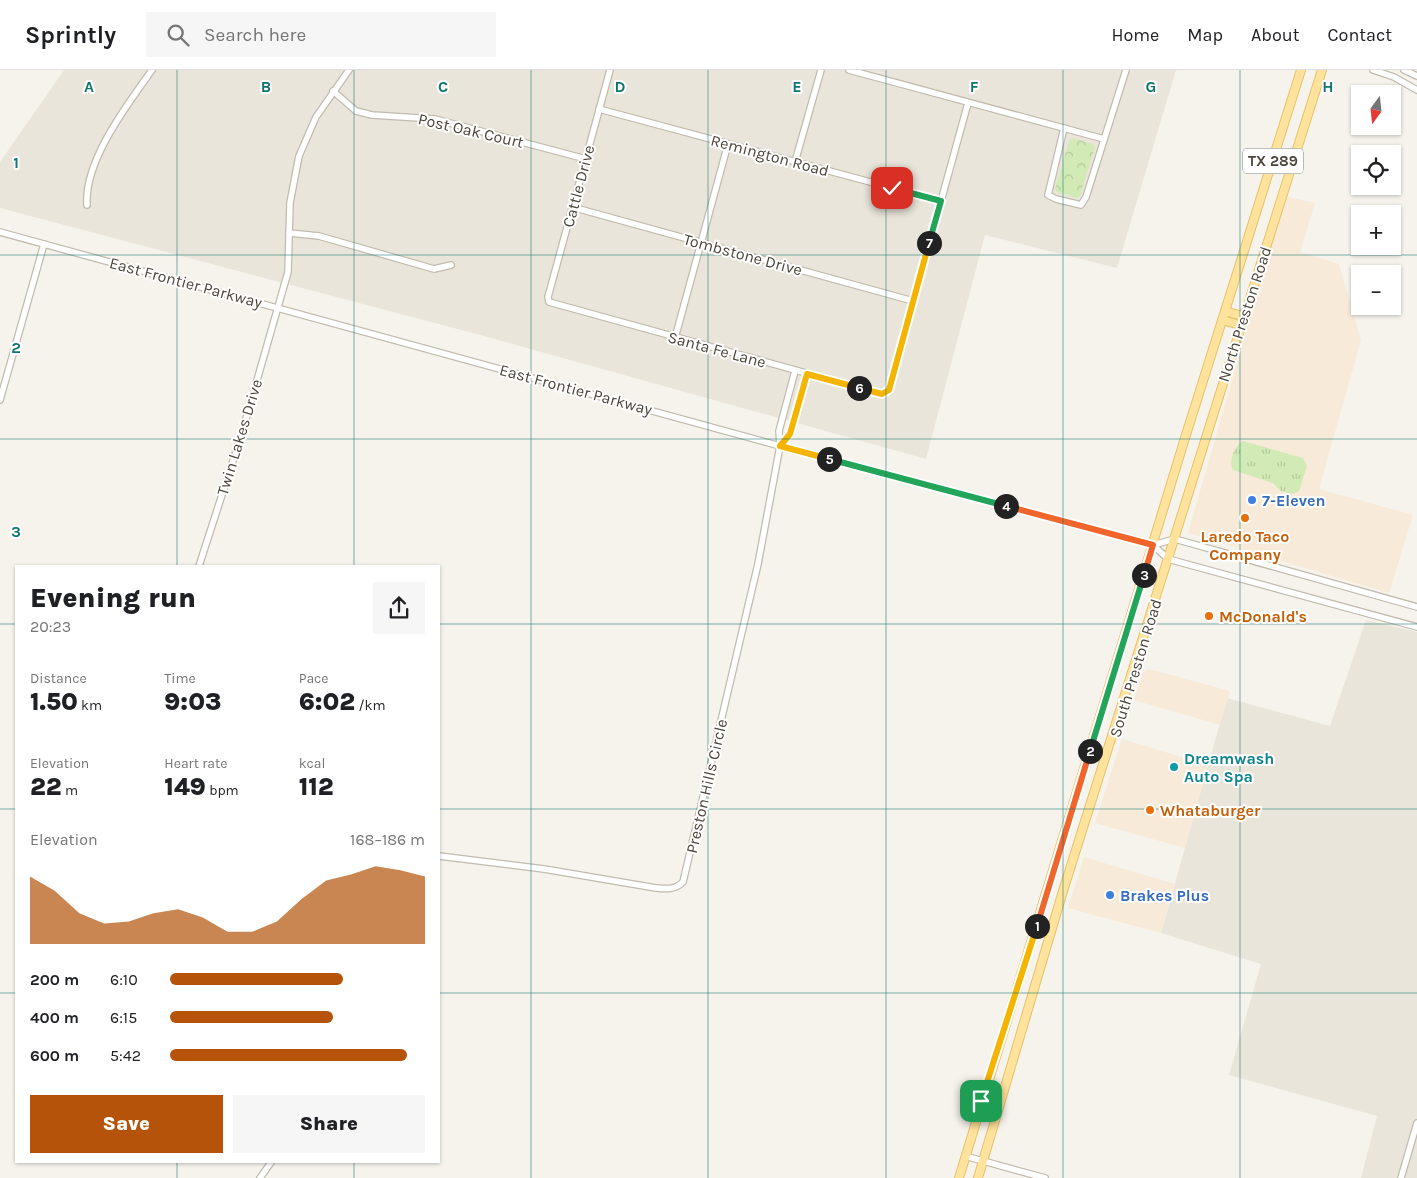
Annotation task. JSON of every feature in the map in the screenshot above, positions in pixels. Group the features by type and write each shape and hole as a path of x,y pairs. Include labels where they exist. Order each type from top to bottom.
{"main road":[{"name":"North Preston Road","path":"1153,545 1222,320 1302,70"},
{"name":"North Preston Road","path":"1168,559 1242,316 1322,70"},
{"path":"1225,311 1242,316"},
{"path":"1222,320 1240,325"},
{"name":"South Preston Road","path":"959,1178 1153,545"},
{"name":"South Preston Road","path":"978,1178 1063,891 1168,559"}],"street":[{"path":"88,205 88,189 104,146 120,116 152,70"},
{"name":"Twin Lakes Drive","path":"199,565 241,436 288,272 291,193 299,156 316,117 349,70"},
{"name":"Cattle Drive","path":"549,302 548,298 610,70"},
{"path":"795,162 821,70"},
{"path":"849,70 1104,139"},
{"path":"1064,128 1048,195 1081,205 1086,197 1126,70"},
{"path":"1373,70 1394,77 1417,90"},
{"path":"1404,70 1417,76"},
{"name":"Post Oak Court","path":"333,91 356,111 372,115 435,119 586,159"},
{"path":"913,301 968,103"},
{"name":"Remington Road","path":"599,109 941,201"},
{"path":"675,338 728,144"},
{"name":"Tombstone Drive","path":"572,207 913,301"},
{"name":"East Frontier Parkway","path":"0,232 780,446 1153,545"},
{"path":"289,233 319,236 434,269 451,265"},
{"path":"0,400 44,244"},
{"name":"Santa Fe Lane","path":"549,302 882,394 886,393 913,301"},
{"path":"780,446 779,431 795,371"},
{"path":"780,446 790,434 807,374"},
{"name":"Preston Hills Circle","path":"440,856 544,868 656,888 668,889 678,887 687,872 758,564 780,446"},
{"path":"1153,545 1175,539 1417,607"},
{"path":"1153,545 1168,559 1417,627"},
{"path":"1401,1178 1417,1123"},
{"path":"965,1156 1044,1178"},
{"path":"260,1178 271,1163"}],"shaded area":[{"path":"64,70 1176,70 1117,268 985,235 926,459 484,336 0,208 0,162"},
{"path":"1285,196 1315,203 1300,252 1339,264 1351,305 1351,315 1354,315 1361,340 1319,489 1413,515 1389,593 1188,533"},
{"path":"1366,620 1417,632 1417,1178 1361,1178 1377,1116 1229,1075 1261,964 1161,933 1227,698 1330,726"},
{"path":"1149,669 1230,691 1220,725 1134,700 1143,672"},
{"path":"1122,739 1208,765 1185,848 1095,823"},
{"path":"1084,857 1175,884 1161,933 1068,908"}],"green space":[{"path":"1072,138 1093,144 1095,147 1080,196 1077,198 1057,192 1055,189 1069,141"},
{"path":"1243,441 1303,458 1307,466 1299,491 1293,494 1281,491 1273,483 1233,470 1231,463 1233,454"}],"place":[{"name":"7-Eleven","path":"1252,500"},
{"name":"Laredo Taco Company","path":"1245,518"},
{"name":"McDonald's","path":"1209,616"},
{"name":"Dreamwash Auto Spa","path":"1174,767"},
{"name":"Whataburger","path":"1150,810"},
{"name":"Brakes Plus","path":"1110,895"}],"route":[{"path":"892,188 941,201 889,390 882,394 807,374 790,434 780,446 1153,545 1050,887 981,1101"}]}
